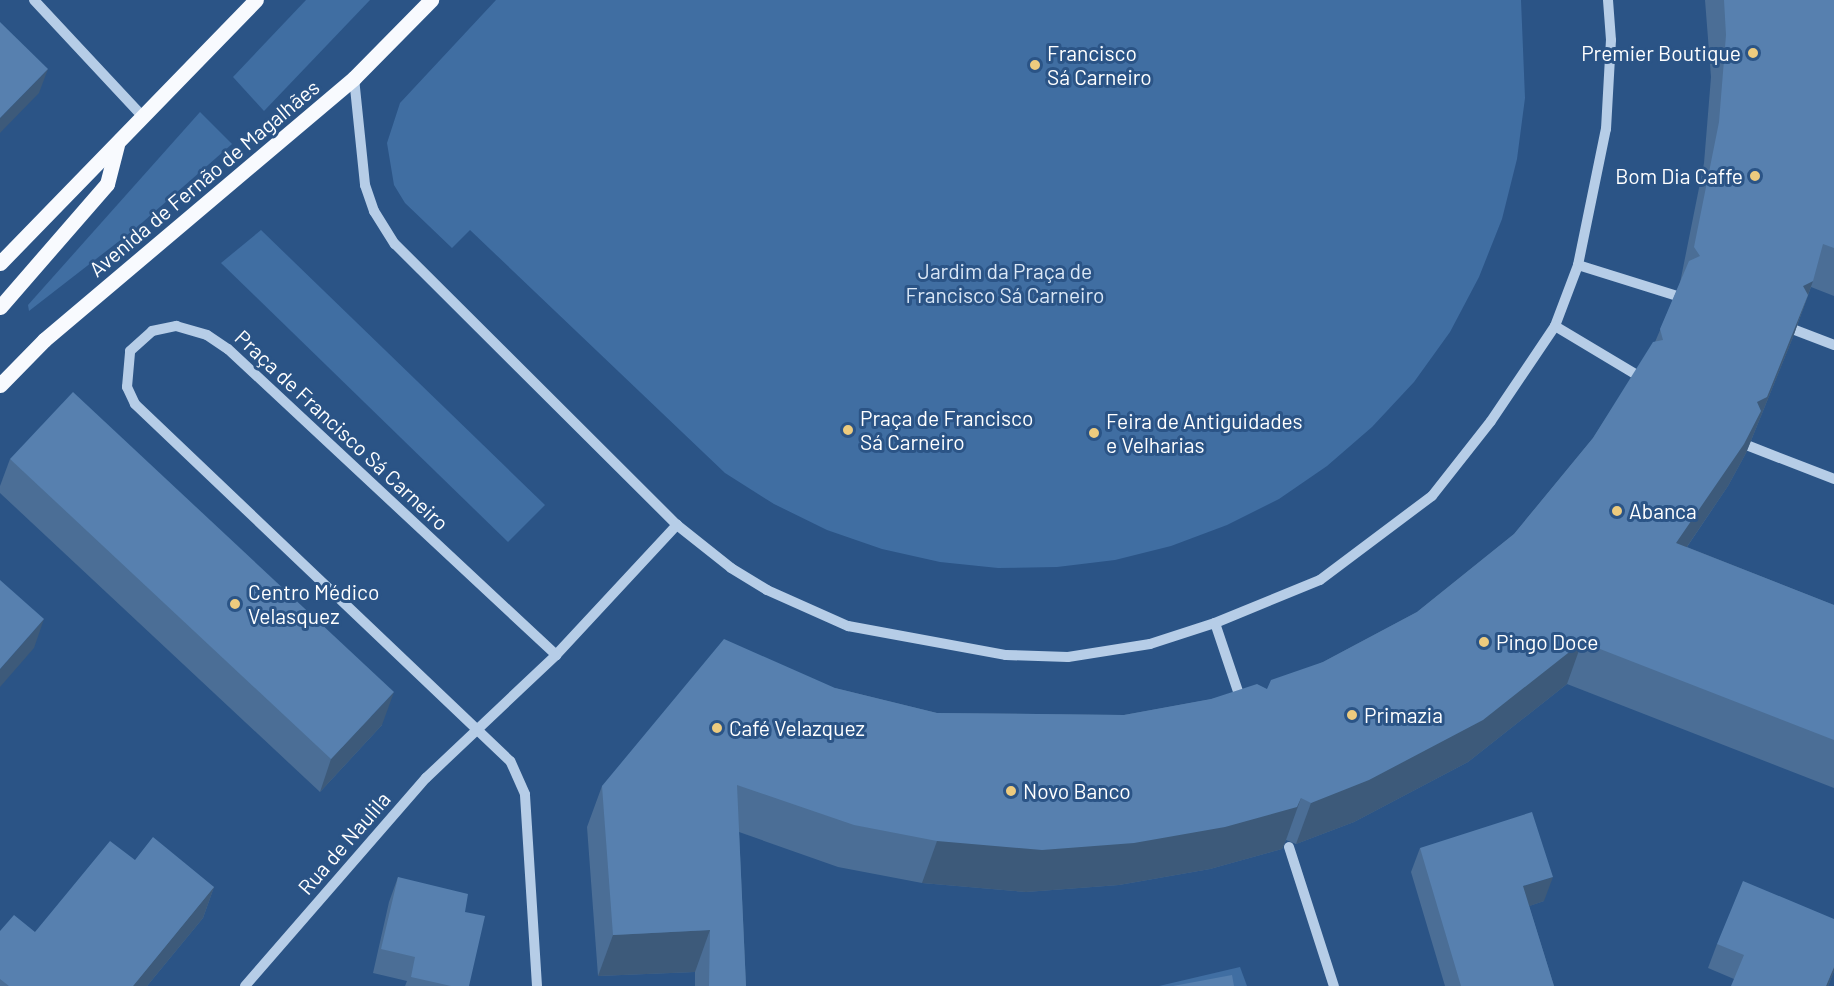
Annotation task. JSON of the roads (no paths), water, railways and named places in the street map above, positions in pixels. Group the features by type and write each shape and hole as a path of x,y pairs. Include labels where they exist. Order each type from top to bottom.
{"main road":[{"path":"0,263 256,0"},
{"name":"Avenida de Fernão de Magalhães","path":"0,385 44,340 354,78 431,0"},
{"path":"0,307 107,184 117,145"}],"street":[{"path":"34,0 143,117"},
{"path":"354,78 365,185 374,211 395,244 677,525 730,568 767,590 848,626 947,647 1005,655 1068,657 1150,644 1215,623 1320,580 1432,496 1491,421 1555,326 1578,265 1606,129 1611,40 1608,0"},
{"path":"1578,265 1677,296"},
{"name":"Praça de Francisco Sá Carneiro","path":"537,986 525,794 510,761 135,404 127,387 130,351 152,331 176,326 207,335 228,349 556,655"},
{"path":"1555,326 1642,378"},
{"path":"1795,330 1834,345"},
{"path":"1749,446 1834,480"},
{"path":"474,729 556,655 677,525"},
{"path":"1215,623 1246,715"},
{"name":"Rua de Naulila","path":"245,986 426,778 474,729"},
{"path":"1289,847 1334,986"}],"place":[{"name":"Premier Boutique","path":"1753,53"},
{"name":"Francisco Sá Carneiro","path":"1035,65"},
{"name":"Bom Dia Caffe","path":"1755,176"},
{"name":"Praça de Francisco Sá Carneiro","path":"848,430"},
{"name":"Feira de Antiguidades e Velharias","path":"1094,433"},
{"name":"Abanca","path":"1617,511"},
{"name":"Centro Médico Velasquez","path":"235,604"},
{"name":"Pingo Doce","path":"1484,642"},
{"name":"Primazia","path":"1352,715"},
{"name":"Café Velazquez","path":"717,728"},
{"name":"Novo Banco","path":"1011,791"}],"park label":[{"name":"Jardim da Praça de Francisco Sá Carneiro","path":"1005,283"}]}
